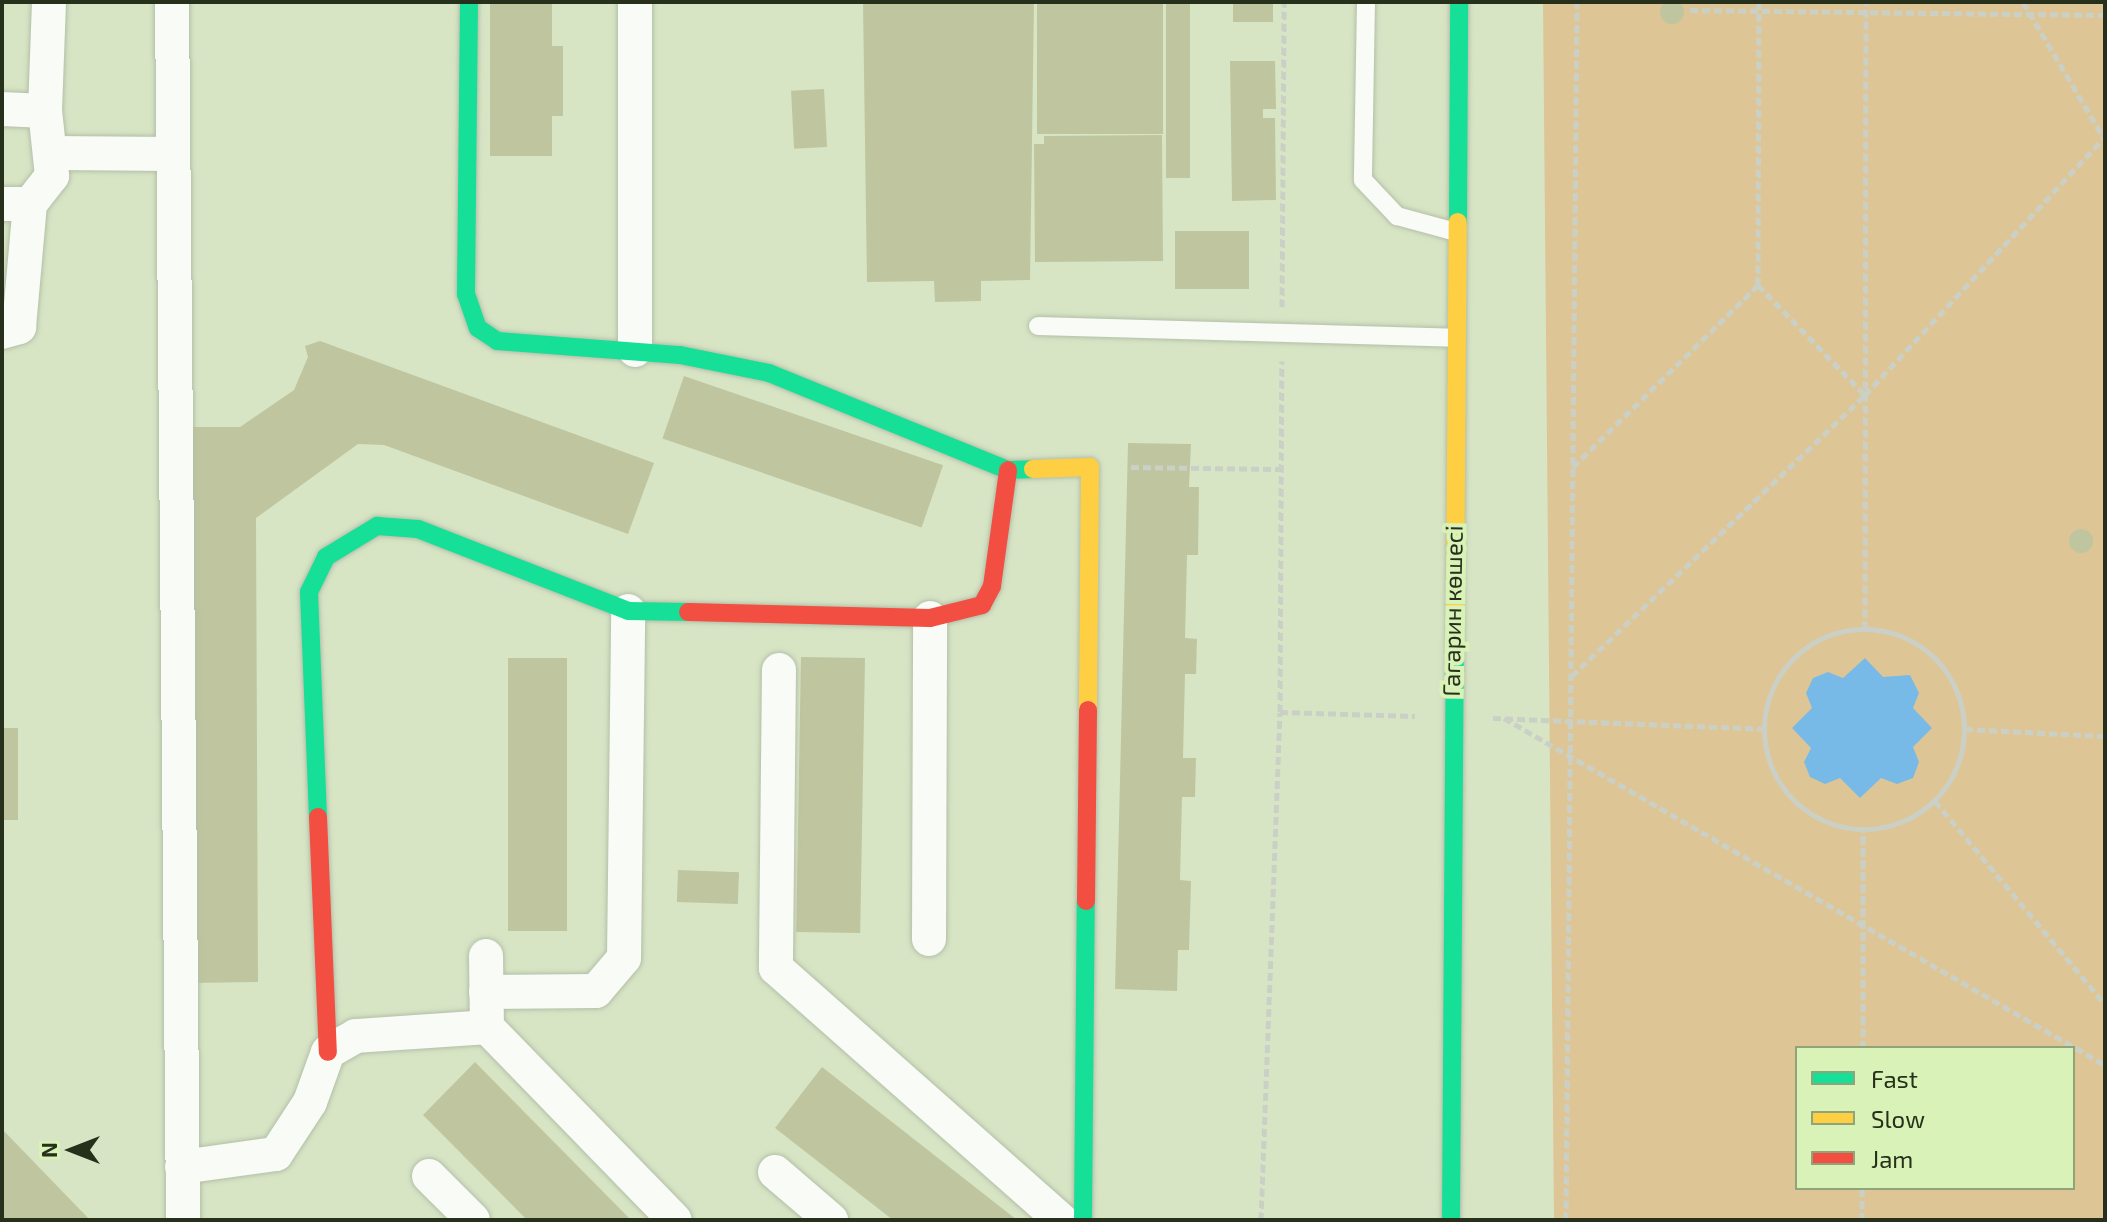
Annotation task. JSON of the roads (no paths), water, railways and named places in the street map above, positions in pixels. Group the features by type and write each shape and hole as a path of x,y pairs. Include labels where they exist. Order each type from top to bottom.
{"street":[{"path":"2,332 19,327 26,305 16,204 52,176 54,153 45,111 49,2"},
{"path":"172,2 183,1220"},
{"path":"469,2 466,294 478,328 497,341 635,350 769,373 1008,470 1090,467 1083,1220"},
{"path":"635,2 635,350"},
{"name":"Гагарин көшесі","path":"1451,1220 1451,717 1459,2"},
{"path":"2,109 45,111"},
{"path":"54,153 173,154"},
{"path":"182,1167 276,1154 310,1102 328,1052 309,592 326,557 377,526 418,529 628,611 930,618 982,605 992,586 1008,470"},
{"path":"486,992 596,991 624,958 628,611"},
{"path":"929,939 930,618"},
{"path":"779,670 776,968 1061,1220"},
{"path":"486,956 487,1027 675,1220"},
{"path":"328,1052 356,1036 487,1027"},
{"path":"775,1172 831,1220"},
{"path":"429,1176 473,1220"}],"lane":[{"path":"1366,2 1363,180 1397,216 1456,232"},
{"path":"1038,326 1455,338"}],"water":[{"path":"1865,658 1883,677 1910,675 1919,693 1913,708 1932,728 1913,747 1919,762 1913,778 1897,784 1881,778 1860,798 1840,778 1825,784 1810,777 1804,762 1811,748 1792,728 1812,708 1806,693 1813,678 1828,672 1843,678"}]}
